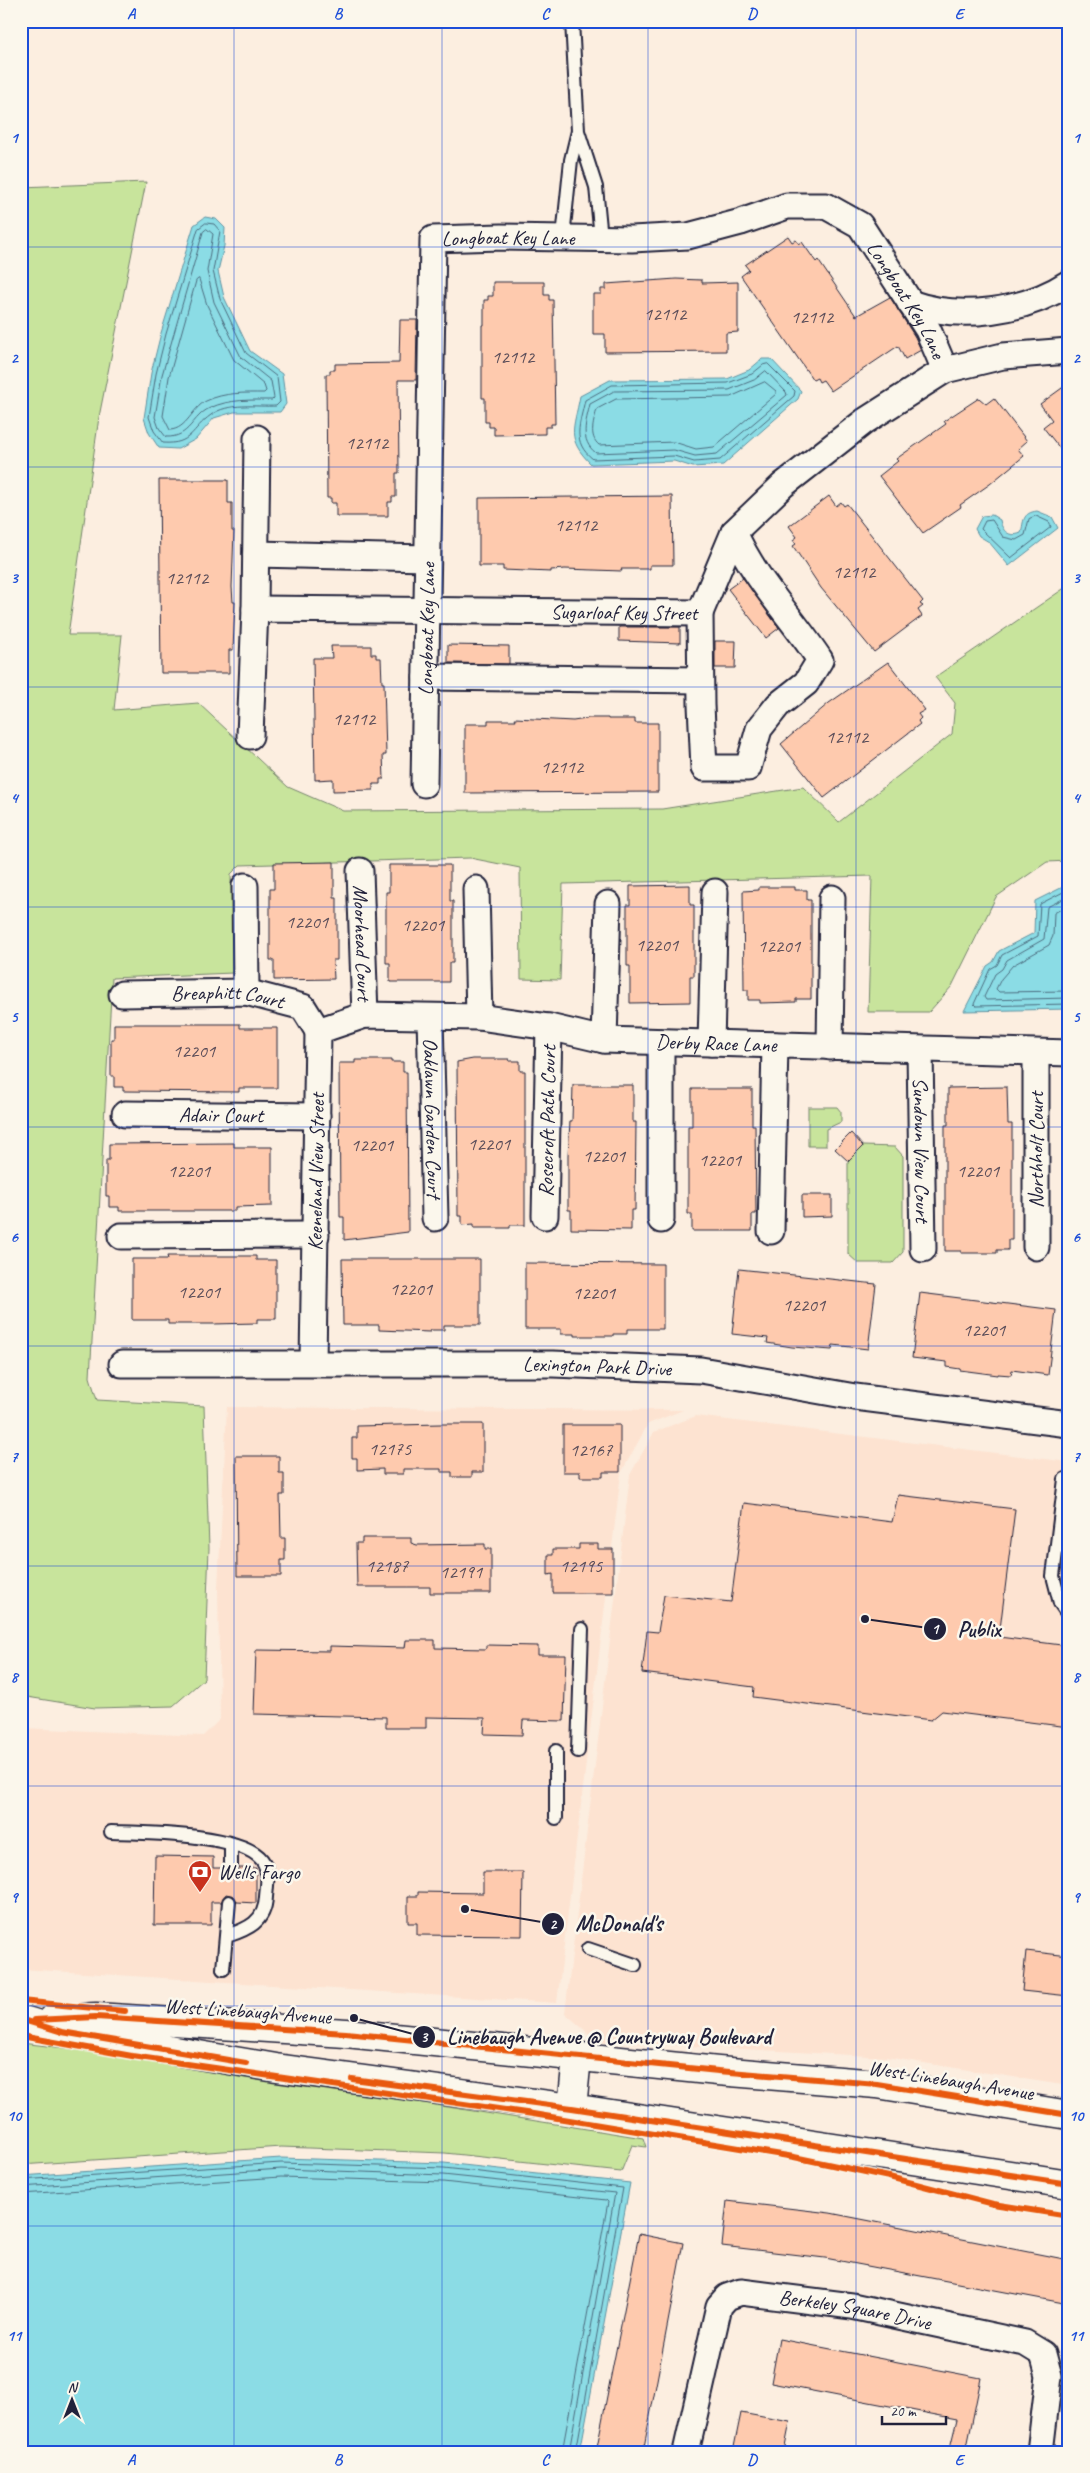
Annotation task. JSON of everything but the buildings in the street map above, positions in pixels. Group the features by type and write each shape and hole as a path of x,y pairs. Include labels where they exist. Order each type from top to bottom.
{"main road":[{"name":"West Linebaugh Avenue","path":"22,2020 96,2017 346,2033 577,2058 877,2084 1069,2114"},
{"name":"West Linebaugh Avenue","path":"22,2020 62,2032 276,2068 572,2108 1069,2184"},
{"path":"572,2108 577,2058"}],"street":[{"name":"Longboat Key Lane","path":"424,784 433,239 688,236 742,222 787,206 826,206 860,225 928,330 944,370"},
{"path":"910,303 930,310 970,313 1021,305 1069,283"},
{"name":"Sugarloaf Key Street","path":"254,609 700,613 734,532 783,485 865,421 944,370 1003,356 1069,351"},
{"path":"250,736 256,554 257,438"},
{"path":"700,613 700,680 704,768 748,768 759,729 778,705 806,683 820,660 799,628 744,555 734,532"},
{"path":"256,554 427,558"},
{"path":"426,677 700,680"},
{"name":"Moorhead Court","path":"360,871 365,1015"},
{"path":"245,886 246,992"},
{"path":"476,889 479,1018"},
{"path":"711,1043 715,892"},
{"path":"830,1047 832,898"},
{"path":"604,1040 608,904"},
{"name":"Breaphitt Court","path":"122,994 246,992 303,1007 318,1031"},
{"path":"318,1031 365,1015"},
{"name":"Derby Race Lane","path":"365,1015 479,1018 549,1027 604,1040 1069,1053"},
{"name":"Oaklawn Garden Court","path":"430,1018 435,1218"},
{"name":"Rosecroft Path Court","path":"545,1216 549,1027"},
{"name":"Keeneland View Street","path":"313,1363 318,1031"},
{"path":"661,1042 661,1220"},
{"path":"771,1231 775,1046"},
{"name":"Sundown View Court","path":"920,1050 923,1249"},
{"name":"Northholt Court","path":"1036,1053 1036,1247"},
{"name":"Adair Court","path":"125,1114 317,1116"},
{"path":"121,1236 316,1235"},
{"name":"Lexington Park Drive","path":"122,1364 552,1364 701,1370 855,1397 1069,1424"},
{"name":"Berkeley Square Drive","path":"686,2452 720,2306 727,2297 742,2292 852,2306 1025,2343 1043,2354 1049,2376 1040,2452"}],"lane":[{"path":"572,21 578,131 596,187 601,238"},
{"path":"563,237 571,160 578,131"},
{"path":"1065,1479 1053,1576 1060,1603 1069,1616"},
{"path":"578,1751 582,1629"},
{"path":"556,1751 556,1818"},
{"path":"110,1832 209,1838 231,1844 260,1858 267,1869 266,1900 263,1914 247,1930 227,1936"},
{"path":"231,1844 231,1868"},
{"path":"223,1968 229,1902"},
{"path":"588,1949 635,1965"}],"shaded area":[{"path":"227,1407 683,1410 648,1424 621,1473 557,2003 21,1969 22,1728 203,1736 220,1719 218,1588"},
{"path":"696,1416 1069,1462 1069,2086 886,2057 597,2041 565,2013 630,1475 654,1432"}],"green space":[{"path":"146,182 99,417 68,635 122,635 114,710 198,703 288,787 343,811 662,809 803,787 839,822 952,734 955,703 935,677 1069,585 1069,861 1047,862 996,897 952,986 929,1012 868,1012 872,876 563,884 560,980 521,979 520,868 470,858 240,865 231,874 233,973 112,978 90,1377 97,1400 204,1406 209,1548 204,1679 173,1706 95,1708 21,1696 21,187"},
{"path":"808,1107 837,1107 841,1112 841,1122 826,1129 826,1146 808,1146"},
{"path":"863,1146 895,1147 903,1156 903,1252 893,1263 858,1263 848,1254 848,1161"},
{"path":"21,2043 115,2054 643,2138 646,2147 632,2145 621,2172 445,2153 281,2147 21,2165"}],"water":[{"path":"205,217 216,219 225,228 224,246 218,271 224,297 250,351 282,374 286,404 280,412 234,412 214,418 196,439 178,449 159,448 149,433 144,418 151,373 161,333 194,225"},
{"path":"762,359 771,359 801,391 798,399 723,465 693,467 674,461 591,464 577,447 574,425 580,396 610,380 727,379 749,370"},
{"path":"1037,511 1052,517 1058,528 1009,566 989,542 979,536 975,529 982,516 992,515 1000,520 1004,530 1010,534 1021,533 1026,516"},
{"path":"1069,884 1069,1009 964,1011 987,966 993,962 999,951 1034,933 1035,901"},
{"path":"281,2158 444,2163 630,2183 580,2452 21,2452 21,2176"}],"cycle path":[{"path":"21,2001 125,2011"},
{"path":"34,2020 96,2017 346,2033 718,2071 877,2084 1069,2115"},
{"path":"23,2020 62,2032 246,2063"},
{"path":"21,2036 132,2056 533,2114 794,2157 889,2177 993,2204 1069,2216"},
{"path":"352,2079 572,2108 1069,2184"}],"place":[{"name":"Publix","path":"865,1619"},
{"name":"Wells Fargo","path":"200,1893"},
{"name":"McDonald's","path":"465,1909"},
{"name":"Linebaugh Avenue @ Countryway Boulevard","path":"354,2018"}]}
